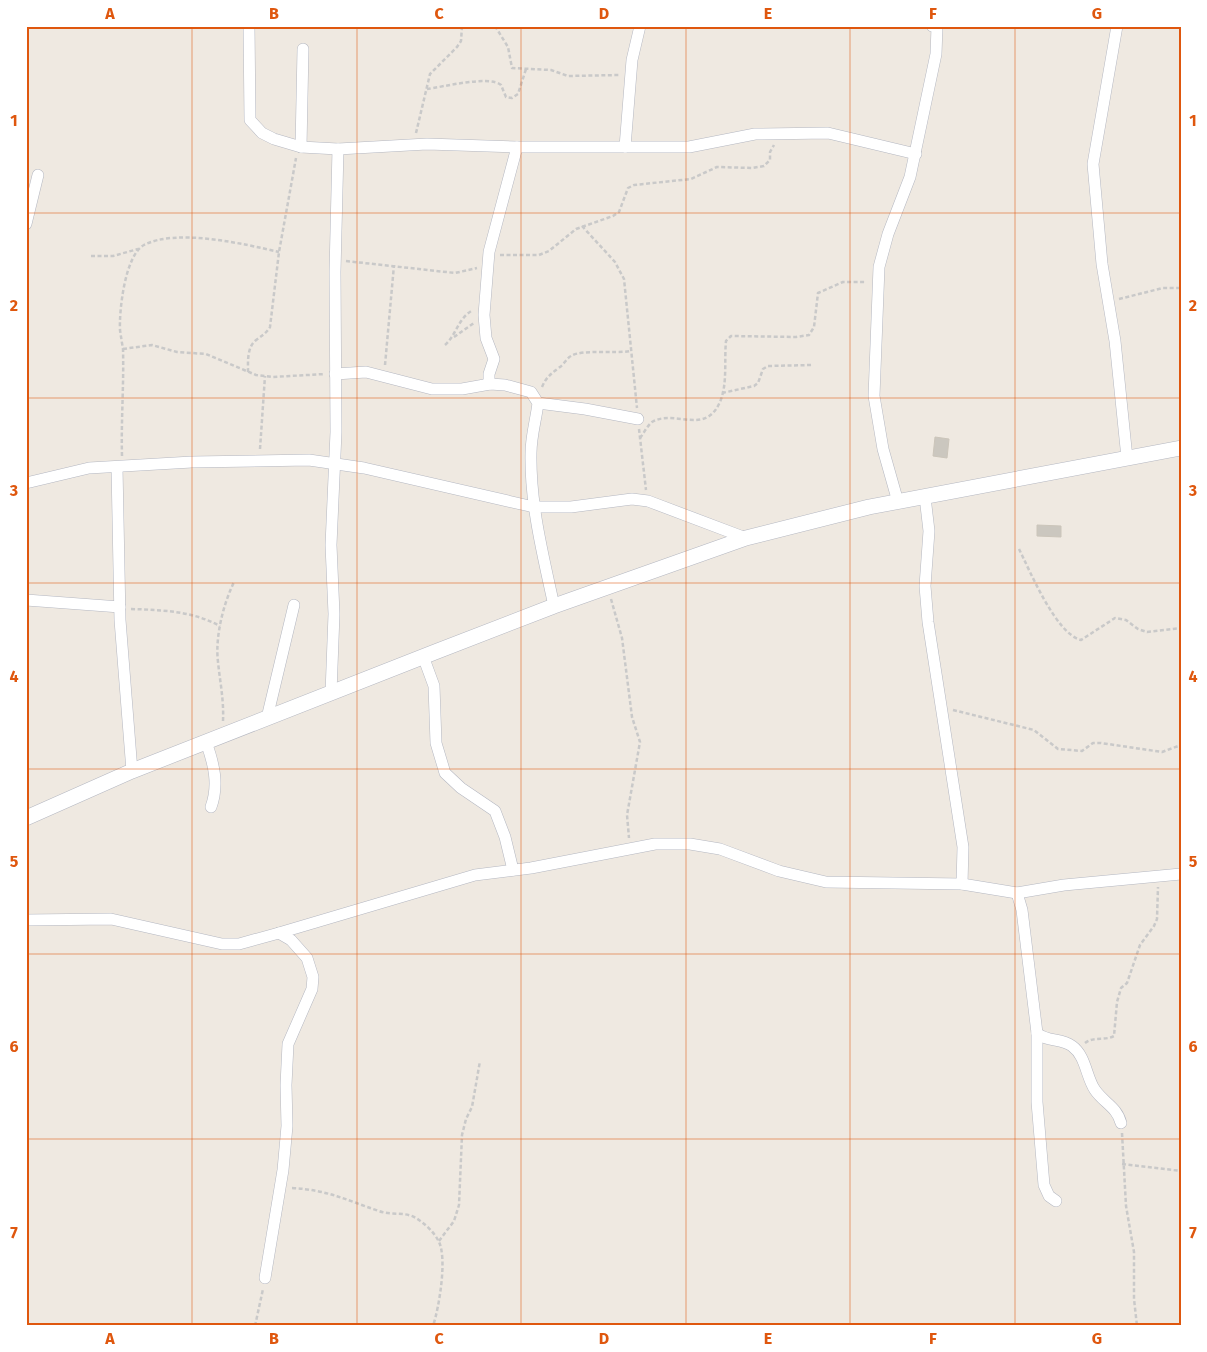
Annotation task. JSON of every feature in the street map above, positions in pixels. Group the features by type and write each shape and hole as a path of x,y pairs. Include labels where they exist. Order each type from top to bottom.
{"street":[{"path":"249,26 250,120 262,133 300,147 338,148 412,145 689,147 755,134 828,133 916,154"},
{"path":"625,147 631,74 640,26"},
{"path":"898,502 883,449 875,408 873,382 878,283 882,254 906,192 916,154 936,54 937,27 932,26"},
{"path":"1117,26 1094,164 1108,303 1115,340 1127,458"},
{"path":"300,147 303,49"},
{"path":"489,384 494,359 486,338 484,319 489,258 517,147"},
{"path":"332,693 334,614 331,545 337,408 335,374 335,260 338,148"},
{"path":"26,224 38,175"},
{"path":"335,374 358,371 432,389 462,389 489,384 521,388 530,392 537,400 638,420"},
{"path":"537,400 531,445 534,507 542,557 554,606"},
{"path":"26,818 132,771 423,656 554,606 746,538 869,507 1181,448"},
{"path":"26,482 89,468 260,460 334,462 534,507 572,507 632,499 648,501 746,538"},
{"path":"119,467 120,608 132,771"},
{"path":"926,497 929,531 925,586 928,622 963,846 962,884"},
{"path":"26,600 120,608"},
{"path":"267,718 294,605"},
{"path":"423,656 434,686 436,743 445,773 461,788 495,811 505,837 513,870"},
{"path":"206,742 215,775 215,795 211,807"},
{"path":"26,920 111,919 222,944 238,944 279,934 475,875 513,870 630,847 655,844 690,844 720,849 779,871 826,882 962,884 1017,893 1064,885 1158,878 1181,874"},
{"path":"1017,893 1028,953 1037,1034 1037,1102 1044,1185 1049,1196 1056,1201"},
{"path":"265,1278 288,1126 286,1085 288,1044 312,989 313,977 307,958 291,940 279,934"},
{"path":"1037,1034 1041,1037 1067,1042 1077,1051 1095,1090 1117,1111 1121,1123"}],"path":[{"path":"412,145 430,74 461,41 462,26"},
{"path":"495,26 508,47 512,68 551,70 568,76 585,77 631,74"},
{"path":"427,89 494,81 501,85 506,97 512,98 518,94 526,69"},
{"path":"335,260 455,273 468,271 489,258 539,255 548,251 566,235 582,226 613,216 619,212 628,188 634,185 691,179 717,167 745,169 764,166 770,160 771,148 776,143"},
{"path":"248,372 249,350 254,342 267,332 270,327 279,252 300,147"},
{"path":"582,226 616,262 624,279 630,351 648,501"},
{"path":"91,256 113,256 162,240 194,238 231,241 279,252"},
{"path":"119,467 122,349 120,330 125,282 130,263 139,249"},
{"path":"383,376 394,265"},
{"path":"640,438 651,424 661,420 706,418 716,408 722,393 726,341 731,336 796,337 809,335 814,328 817,296 822,290 852,280 878,283"},
{"path":"1108,303 1163,288 1181,288"},
{"path":"453,337 461,319 470,311 485,304"},
{"path":"445,345 471,324 484,319"},
{"path":"122,349 152,346 177,352 206,354 248,372 265,376 335,374"},
{"path":"537,400 547,376 564,364 570,356 578,353 609,354 630,351"},
{"path":"722,393 754,386 758,383 763,369 768,366 812,366"},
{"path":"260,460 265,376"},
{"path":"1019,548 1049,606 1071,637 1081,640 1115,618 1126,620 1138,629 1147,632 1181,628"},
{"path":"222,736 223,696 218,661 221,627 228,595 234,582"},
{"path":"606,588 616,612 622,638 632,717 640,742 627,815 630,847"},
{"path":"120,608 184,612 197,615 221,627"},
{"path":"942,708 1034,730 1058,749 1082,751 1093,743 1107,743 1162,752 1181,745"},
{"path":"1077,1051 1089,1040 1114,1036 1117,1002 1121,988 1127,983 1140,945 1157,919 1158,878"},
{"path":"439,1241 454,1221 459,1205 462,1135 466,1118 472,1107 480,1061"},
{"path":"1121,1123 1122,1164 1134,1252 1134,1299 1137,1326"},
{"path":"1122,1164 1181,1171"},
{"path":"280,1187 320,1190 354,1200 381,1212 403,1213 416,1218 428,1227 439,1241 442,1283 438,1310 433,1326"},
{"path":"255,1326 265,1278"}],"building":[{"path":"935,437 949,439 947,458 933,456"},
{"path":"1037,525 1061,526 1061,537 1037,536"}]}
